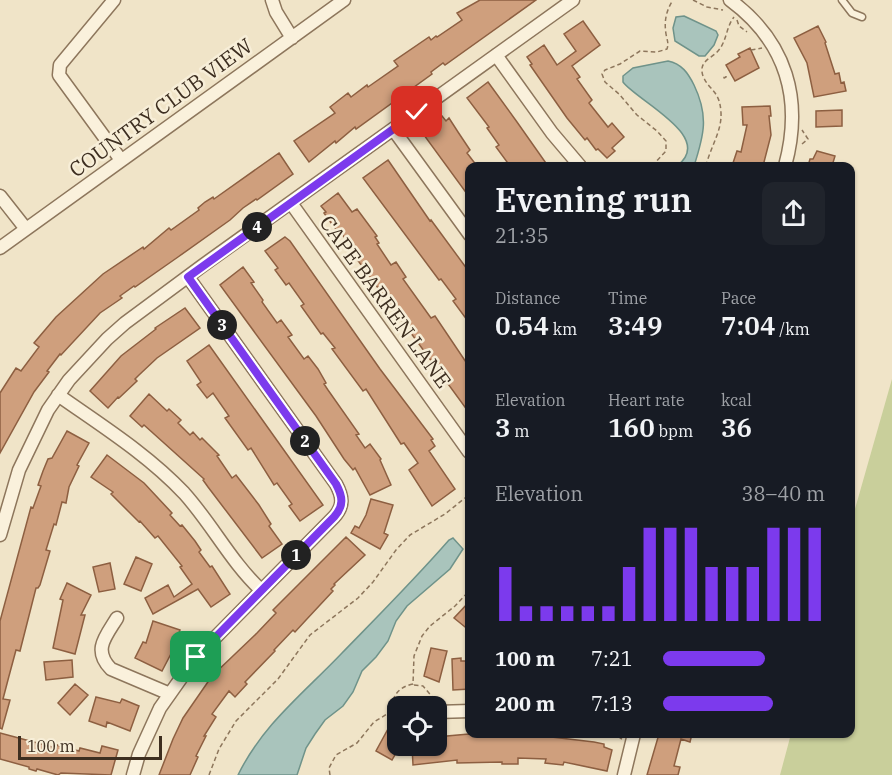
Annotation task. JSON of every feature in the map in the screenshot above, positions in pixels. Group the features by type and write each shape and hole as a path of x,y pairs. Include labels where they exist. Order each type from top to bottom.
{"street":[{"path":"114,0 60,65 59,75 121,160"},
{"path":"272,0 276,12 292,38"},
{"name":"COUNTRY CLUB VIEW","path":"0,248 344,0"},
{"path":"0,535 19,470 32,440 58,395 85,361 107,339 188,277 573,0"},
{"path":"729,6 743,9 766,34 783,64 788,80 793,123 786,162"},
{"path":"496,55 552,133 577,162"},
{"path":"393,129 465,228"},
{"path":"0,196 26,229"},
{"name":"CAPE BARREN LANE","path":"291,203 465,446"},
{"path":"133,775 152,723 196,657 334,517 343,501 336,484 188,277"},
{"path":"58,395 136,449 161,471 185,495 247,577 261,590"},
{"path":"117,618 101,648 106,664 111,669 170,694"},
{"path":"447,709 465,711"},
{"path":"624,775 629,738"}],"lane":[{"path":"842,0 852,13 862,17"}],"path":[{"path":"656,162 666,151 666,141 605,82 602,74 605,70 620,64 640,51 657,52 667,49 665,23 673,0"},
{"path":"693,0 707,7 729,6"},
{"path":"707,162 720,127 721,111 718,96 705,79 701,69 704,62 722,46 734,16"},
{"path":"726,77 732,78"},
{"path":"208,775 219,749 244,710 274,684 310,635 358,598 410,535 445,514 465,498"},
{"path":"413,684 414,656 422,636 465,595"},
{"path":"395,696 404,687 413,684 423,686 429,696"},
{"path":"330,775 329,768 336,755 357,743 374,722 387,713"}],"green space":[{"path":"892,379 892,775 780,775 790,738 855,738 855,509"}],"water":[{"path":"684,16 716,31 718,35 714,45 705,56 699,56 675,41 673,28 676,17"},
{"path":"668,61 677,64 687,73 699,96 703,116 702,135 695,162 680,162 686,155 687,143 681,132 670,120 623,82 623,76 633,68"},
{"path":"453,538 463,549 450,569 407,606 396,621 388,641 362,671 353,692 343,706 325,720 315,734 306,748 297,775 238,775 259,740 285,710"}],"building":[{"path":"480,0 536,0 445,65 443,63 431,72 432,74 356,129 355,127 336,143 335,141 309,162 294,141 335,113 330,107 348,93 351,97 398,66 394,61 429,37 431,40 437,37 462,20 457,13"},
{"path":"583,21 600,45 572,66 580,77 577,79 592,100 589,103 608,127 612,123 624,137 612,148 615,151 607,158 598,149 596,150 587,138 585,140 567,118 530,65 532,64 527,57 544,45 557,65 576,51 564,34"},
{"path":"818,26 826,42 835,74 839,73 846,91 814,97 807,63 794,38"},
{"path":"750,48 759,68 735,81 726,65 740,57 738,54"},
{"path":"488,82 545,162 507,162 496,147 499,145 487,128 489,127 467,98"},
{"path":"770,106 771,135 764,162 733,162 737,151 741,152 747,125 743,125 742,107"},
{"path":"842,110 842,126 816,127 816,111"},
{"path":"442,116 446,121 449,118 470,150 467,153 474,162 465,162 465,191 421,131"},
{"path":"817,151 835,156 833,162 809,162 810,159 813,159"},
{"path":"279,153 293,174 120,296 122,298 100,313 60,354 47,371 49,372 34,392 0,453 0,393 16,368 21,371 39,347 34,343 56,317 103,274 143,247 144,249 169,228 171,230 199,210 198,208 205,202 213,197 214,199"},
{"path":"388,160 430,221 465,266 465,317 453,301 456,299 441,279 439,280 363,178"},
{"path":"338,193 352,212 357,209 377,236 375,237 379,243 377,244 391,265 396,262 406,277 403,279 431,318 435,316 465,361 465,407 351,251 354,249 341,233 339,234 321,206"},
{"path":"285,237 433,439 431,440 435,446 429,451 455,489 432,506 409,470 418,463 404,443 401,444 366,389 363,391 332,349 335,348 323,333 321,334 301,306 304,304 289,283 286,285 275,270 278,268 265,251"},
{"path":"243,267 254,282 251,283 263,300 262,302 277,323 281,320 292,335 288,337 304,359 308,356 318,369 326,383 324,384 359,434 356,435 365,448 370,444 381,459 391,485 370,495 355,468 353,470 344,459 316,416 220,285"},
{"path":"185,308 200,328 157,358 135,379 137,381 108,408 90,391 121,356 155,328"},
{"path":"209,345 323,505 300,521 289,506 292,504 277,483 274,485 251,448 248,450 225,418 229,416 213,393 207,398 197,385 201,382 187,361"},
{"path":"149,394 167,411 169,409 181,420 178,423 190,435 193,432 200,440 202,438 219,455 217,456 232,478 236,475 259,505 271,524 269,526 282,544 262,558 204,479 144,425 142,427 130,416"},
{"path":"67,431 89,443 77,465 79,466 69,487 66,503 62,502 46,550 50,551 40,585 36,588 20,651 16,650 3,699 10,700 2,729 0,728 0,621 31,507 33,508 41,486 38,485 48,459 52,458"},
{"path":"107,455 144,483 172,513 170,515 195,541 201,550 199,552 210,567 212,566 230,594 211,607 198,589 153,614 145,598 168,585 174,597 192,584 180,567 182,566 158,536 155,538 111,494 113,492 91,477"},
{"path":"371,499 393,505 384,533 388,535 380,549 351,533 355,526 359,528"},
{"path":"346,537 365,555 334,584 331,589 333,591 295,632 293,630 274,650 245,682 247,684 235,697 229,691 212,714 216,717 204,736 206,736 190,775 159,775 183,718 212,676 257,633 276,613 273,610"},
{"path":"136,557 152,564 141,591 124,584"},
{"path":"110,563 115,589 99,592 93,567"},
{"path":"67,583 91,595 81,615 85,615 75,654 53,648 63,600 60,599"},
{"path":"465,606 465,627 454,618"},
{"path":"153,621 180,630 162,671 135,658 143,642 146,643"},
{"path":"431,648 447,651 439,682 424,676"},
{"path":"461,658 461,661 465,661 465,689 453,690 452,659"},
{"path":"72,660 73,677 46,680 44,662"},
{"path":"75,684 88,695 70,715 58,703"},
{"path":"96,697 120,703 122,699 139,706 130,731 107,722 106,727 89,721"},
{"path":"387,731 387,756 394,756 392,760 376,751"},
{"path":"0,733 56,748 57,745 79,751 80,748 100,753 102,746 118,750 111,775 61,773 58,775 37,769 36,771 0,759"},
{"path":"465,734 465,738 560,738 604,744 604,747 612,750 607,771 564,762 563,765 545,763 546,759 518,758 518,764 457,763 457,760 413,765 413,756 447,756 447,736"},
{"path":"658,738 691,738 690,742 681,739 674,766 680,767 678,775 647,775"}],"route":[{"path":"196,657 334,517 343,501 336,484 188,277 417,112"}]}
